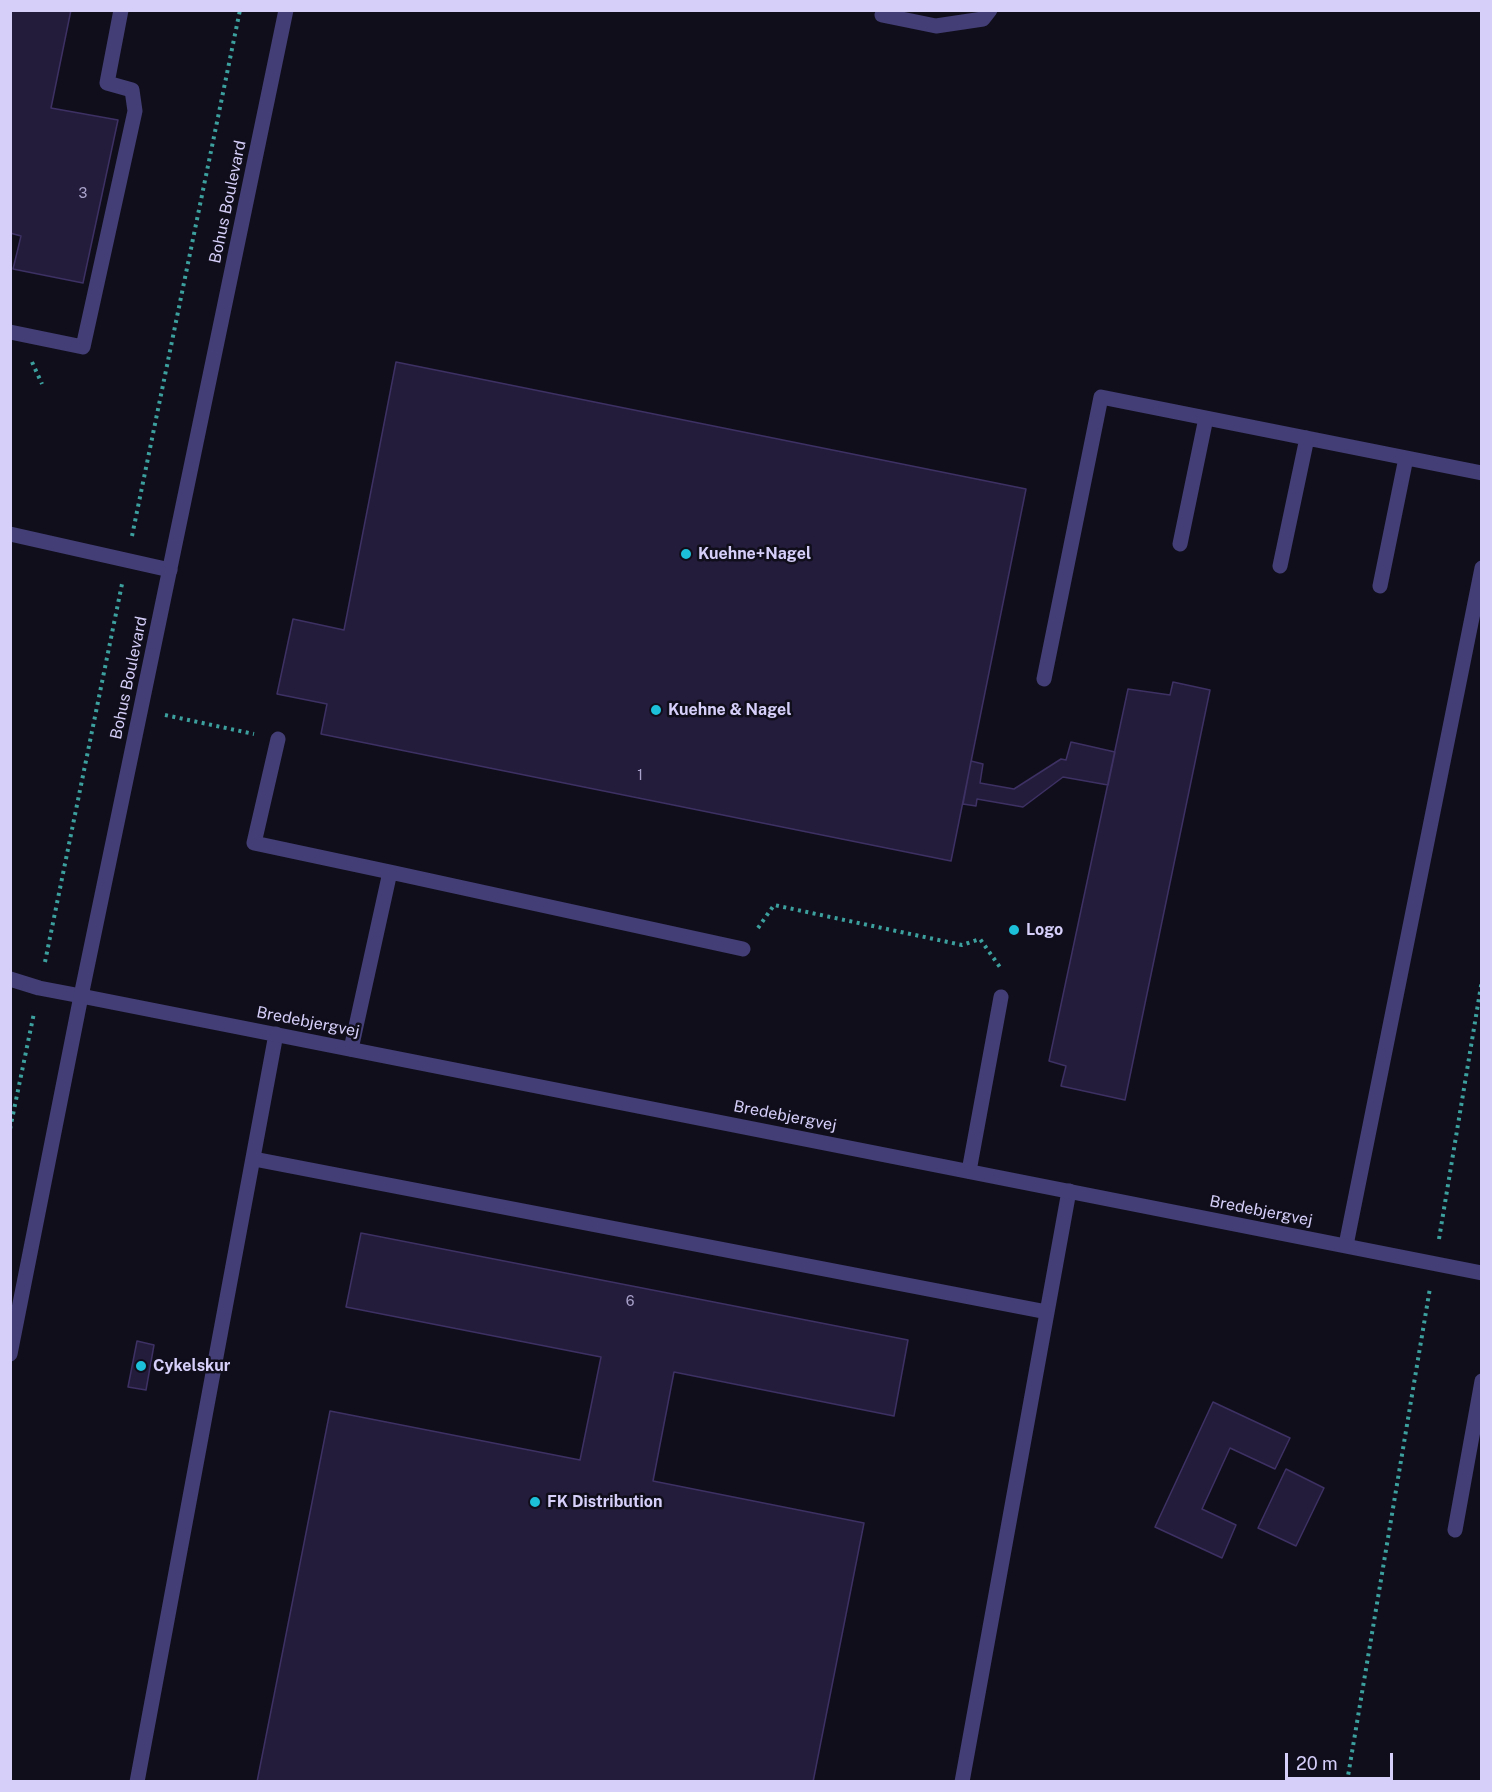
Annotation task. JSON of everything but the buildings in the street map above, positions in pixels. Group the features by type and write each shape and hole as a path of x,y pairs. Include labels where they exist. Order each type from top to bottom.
{"street":[{"path":"10,332 83,347 135,111 132,90 107,83 121,10"},
{"name":"Bohus Boulevard","path":"10,1354 81,996 286,10"},
{"path":"882,15 936,26 983,19 990,10"},
{"path":"1044,679 1101,397 1482,473"},
{"path":"1180,544 1206,418"},
{"path":"1280,566 1306,438"},
{"path":"1380,586 1406,458"},
{"path":"10,534 170,570"},
{"path":"1346,1245 1482,568"},
{"path":"278,740 254,843 743,949"},
{"path":"351,1049 390,872"},
{"name":"Bredebjergvej","path":"10,979 39,988 1482,1273"},
{"path":"969,1171 1001,997"},
{"path":"137,1782 276,1034"},
{"path":"254,1159 1047,1312"},
{"path":"962,1782 1069,1191"},
{"path":"1455,1530 1482,1381"}],"path":[{"path":"141,709 278,740"},
{"path":"743,949 774,905 962,945 980,939 1004,974 1001,997"},
{"path":"1347,1782 1482,981"}],"place":[{"name":"Kuehne+Nagel","path":"686,554"},
{"name":"Kuehne & Nagel","path":"656,710"},
{"name":"Logo","path":"1014,930"},
{"name":"Cykelskur","path":"141,1366"},
{"name":"FK Distribution","path":"535,1502"}]}
